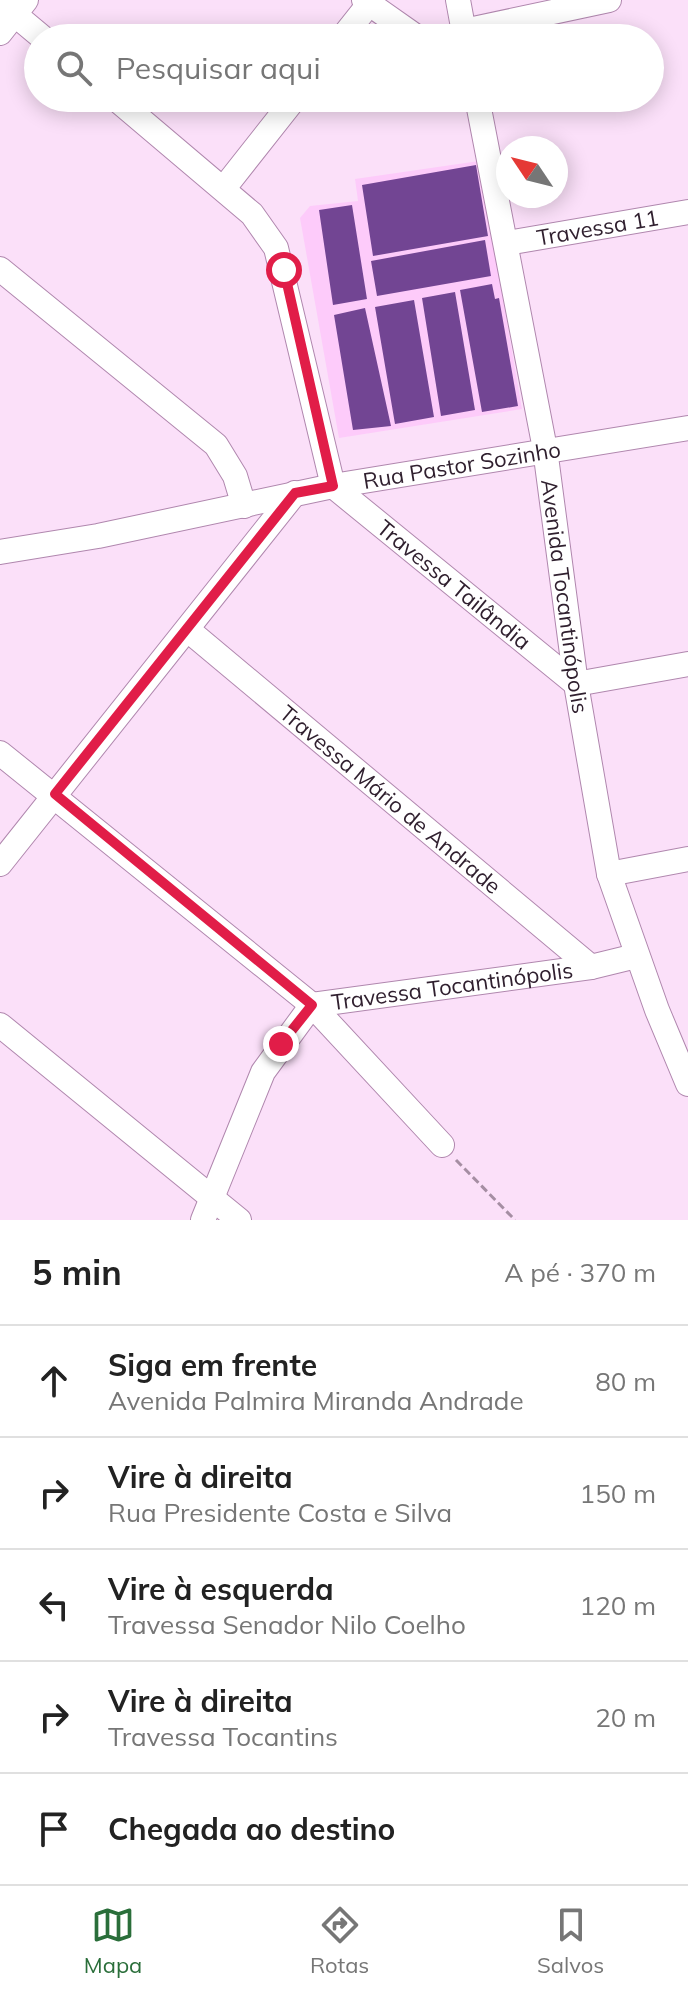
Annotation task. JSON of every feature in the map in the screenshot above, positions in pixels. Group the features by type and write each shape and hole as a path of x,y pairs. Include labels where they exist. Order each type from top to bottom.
{"street":[{"path":"458,0 462,24"},
{"path":"507,24 609,0"},
{"path":"352,24 367,2 398,24"},
{"path":"132,112 252,214 276,248 333,486"},
{"path":"224,188 284,112"},
{"name":"Avenida Tocantinópolis","path":"480,112 545,449 576,684 609,874 636,956 688,1084"},
{"name":"Travessa 11","path":"507,243 688,212"},
{"path":"0,269 216,445 235,476 244,506"},
{"name":"Rua Pastor Sozinho","path":"0,552 333,486 688,428"},
{"name":"Travessa Tailândia","path":"333,486 576,684"},
{"path":"0,864 295,493"},
{"name":"Travessa Mário de Andrade","path":"188,630 591,967"},
{"path":"576,684 688,664"},
{"path":"0,753 55,794 312,1005 442,1145"},
{"path":"609,874 688,859"},
{"name":"Travessa Tocantinópolis","path":"312,1005 591,967 636,956"},
{"path":"209,1209 241,1120 263,1072 312,1005"},
{"path":"0,1025 209,1209 239,1220"}],"path":[{"path":"442,1145 515,1220"}],"shaded area":[{"path":"479,161 522,409 339,438 300,218 310,206 358,201 355,179"}],"building":[{"path":"476,165 488,236 373,256 362,185"},
{"path":"352,205 367,299 333,305 319,210"},
{"path":"485,240 491,276 377,296 371,261"},
{"path":"492,284 495,299 499,298 518,406 482,412 460,290"},
{"path":"455,292 475,410 441,416 422,298"},
{"path":"414,300 434,417 395,424 375,307"},
{"path":"365,308 391,426 353,430 334,315"}],"route":[{"path":"281,1044 312,1005 55,794 295,493 333,486 284,270"}]}
